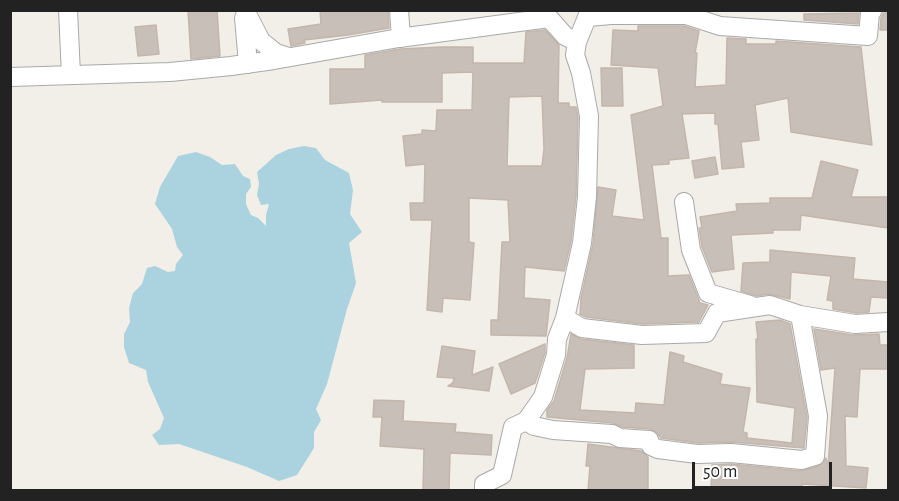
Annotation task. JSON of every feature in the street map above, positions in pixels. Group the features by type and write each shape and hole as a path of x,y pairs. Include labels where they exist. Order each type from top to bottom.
{"street":[{"path":"68,10 71,75"},
{"path":"244,10 248,64"},
{"path":"244,10 261,41 276,53 291,57"},
{"path":"399,10 401,38"},
{"path":"484,490 484,484 502,476 513,427 526,421 543,397 556,355 557,339 565,318 582,243 587,197 589,116 581,73 575,55 577,42 589,14 686,15 720,26 868,36 870,13 873,10"},
{"path":"10,77 170,72 248,64 401,38 549,18 565,36 577,42"},
{"path":"684,202 691,250 708,293 758,307"},
{"path":"565,318 582,328 642,335 706,333 717,313 770,305 800,315 855,324 888,322"},
{"path":"526,421 534,426 553,430 612,434 620,438 649,440 651,446 658,449 697,454 731,453 802,460 815,456 818,417 800,315"}],"water":[{"path":"304,146 316,148 325,160 349,173 353,190 350,214 362,232 349,243 356,283 327,384 316,409 321,420 314,432 314,448 297,475 279,481 247,467 179,444 159,445 152,435 160,429 164,418 148,382 146,370 129,363 124,347 124,334 130,322 129,308 133,293 142,284 147,268 155,266 168,272 175,271 176,264 183,255 177,247 172,229 155,204 160,187 178,156 196,152 222,165 235,164 243,176 250,179 251,187 246,194 246,204 251,215 266,226 269,204 261,205 257,195 259,184 257,172 276,155"}],"building":[{"path":"188,10 217,10 220,56 191,59"},
{"path":"320,10 388,10 389,28 304,40 305,43 291,46 288,29 321,24"},
{"path":"859,13 858,24 804,20 804,14"},
{"path":"884,13 888,13 888,30 880,30 881,18"},
{"path":"156,25 159,54 138,56 135,27"},
{"path":"638,26 684,26 699,31 695,53 697,53 695,87 726,85 727,38 746,39 746,44 776,44 776,41 861,47 872,145 791,132 788,98 755,105 759,140 741,142 744,167 722,169 715,113 682,114 689,158 669,160 669,164 652,165 661,238 668,238 668,276 689,275 700,303 708,305 699,322 642,324 586,317 580,314 581,298 593,244 598,187 616,190 612,216 644,220 631,115 663,106 658,68 611,65 613,30 638,31"},
{"path":"545,30 559,45 558,103 569,103 569,107 576,107 578,117 576,196 571,241 564,271 525,267 524,298 550,300 546,336 491,335 491,320 498,320 502,242 510,242 508,200 469,198 469,242 474,243 470,300 443,298 442,312 427,310 432,220 411,220 410,203 424,203 425,164 406,166 403,136 422,134 422,130 436,131 437,110 472,110 473,72 442,73 442,102 382,102 382,100 330,104 330,69 365,69 365,55 400,49 442,47 473,47 473,63 524,63 526,32","holes":["542,96 544,149 542,166 507,166 509,97"]},
{"path":"601,68 622,68 623,106 602,106"},
{"path":"715,157 718,174 695,178 692,161"},
{"path":"821,161 858,170 851,197 888,197 888,228 801,215 800,230 773,230 773,233 731,235 734,269 712,272 702,247 700,217 737,211 736,204 770,203 770,198 812,198"},
{"path":"770,250 855,258 853,279 888,282 888,298 871,297 869,312 856,313 833,309 833,301 827,300 831,276 791,272 790,299 769,294 756,296 741,291 743,263 770,262"},
{"path":"780,320 790,324 807,417 804,448 732,442 698,443 661,438 650,429 547,417 547,410 554,401 567,358 571,334 581,339 634,345 634,368 585,369 580,410 635,413 636,403 664,405 670,352 684,356 683,362 722,374 720,384 750,388 743,432 747,433 747,438 792,443 795,408 757,402 756,322"},
{"path":"814,329 853,335 879,334 880,345 888,345 888,369 860,369 857,417 845,416 846,466 868,468 866,488 802,484 802,490 711,490 712,465 731,464 801,471 819,466 826,458 828,467 835,368 821,370"},
{"path":"545,344 545,353 535,383 511,394 499,364"},
{"path":"442,346 475,351 472,375 493,367 489,391 448,386 453,383 454,378 437,377"},
{"path":"374,400 404,401 403,421 456,424 455,432 492,435 491,455 450,453 449,490 423,490 424,449 380,446 382,417 373,417"},
{"path":"588,444 641,451 648,457 648,490 588,490 590,466 586,466"}]}
